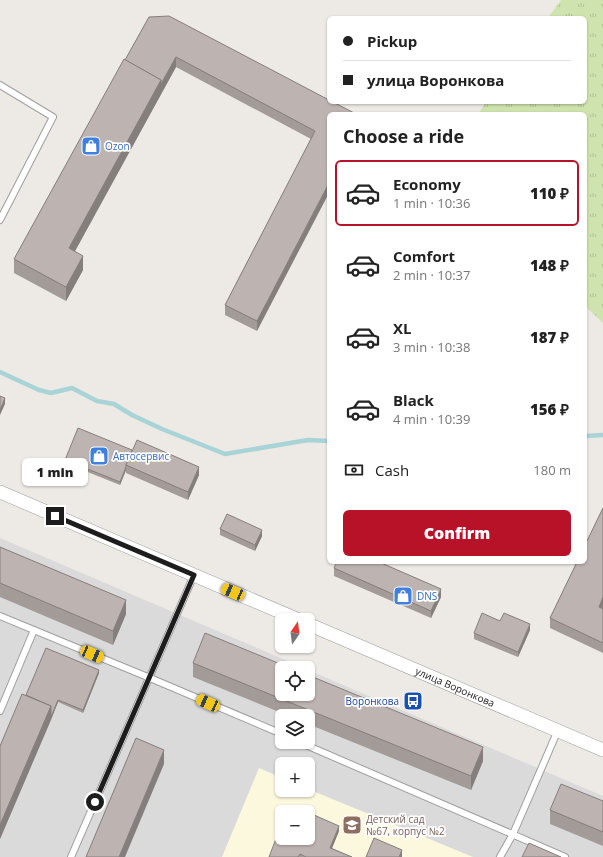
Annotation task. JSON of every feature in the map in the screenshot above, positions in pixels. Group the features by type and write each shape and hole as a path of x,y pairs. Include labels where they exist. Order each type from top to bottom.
{"street":[{"path":"0,492 283,613"},
{"name":"улица Воронкова","path":"315,627 603,750"}],"lane":[{"path":"0,86 52,117 0,220"},
{"path":"71,857 194,575"},
{"path":"0,616 275,731"},
{"path":"0,712 34,630"},
{"path":"500,857 513,834 558,730"},
{"path":"315,748 565,857"}],"shaded area":[{"path":"0,538 288,661 275,661 275,701 315,701 315,673 603,796 603,857 0,857"},
{"name":"Детский сад №67, корпус №2","path":"259,768 275,775 275,797 315,797 315,792 473,857 222,857"}],"green space":[{"path":"561,0 603,0 603,323 587,308 587,112 479,112 485,104 587,104 587,16 549,16"}],"building":[{"path":"169,16 327,99 327,104 337,104 352,112 327,112 327,187 257,321 225,305 315,131 176,57 161,84 161,80 125,60 149,17"},
{"path":"124,59 161,80 69,248 83,256 66,287 14,259"},
{"path":"0,396 5,398 0,410"},
{"path":"78,428 132,450 120,482 65,460"},
{"path":"137,440 199,467 188,492 126,465"},
{"path":"603,508 603,597 599,607 603,609 603,643 550,618 576,564 587,564 587,541"},
{"path":"227,514 262,530 255,545 220,529"},
{"path":"0,547 126,600 113,631 0,583"},
{"path":"336,564 384,564 441,589 431,611 334,568"},
{"path":"482,613 500,621 504,613 530,624 518,652 474,633"},
{"path":"205,633 275,662 275,696 193,663"},
{"path":"46,648 99,670 83,710 58,700 51,717 51,706 26,695"},
{"path":"315,678 483,747 471,776 315,713 315,709 306,709 286,701 315,701"},
{"path":"22,694 51,706 0,825 0,746"},
{"path":"136,738 164,750 119,857 86,857"},
{"path":"561,784 603,801 603,832 550,810"},
{"path":"315,815 339,826 330,848 352,857 306,857 300,854 298,857 269,857 275,841 275,845 315,845"},
{"path":"374,838 402,850 399,857 366,857"},
{"path":"529,843 561,857 522,857"}],"waterway":[{"path":"0,372 39,390 51,393 72,388 97,401 114,404 132,415 162,429 225,454 308,440 327,441"},
{"path":"587,436 603,435"}],"place":[{"name":"Ozon","path":"91,146"},
{"name":"Автосервис","path":"99,456"},
{"name":"DNS","path":"403,596"},
{"name":"Воронкова","path":"413,701"},
{"name":"Детский сад №67, корпус №2","path":"352,825"}],"route":[{"path":"55,516 194,575 95,802"}]}
